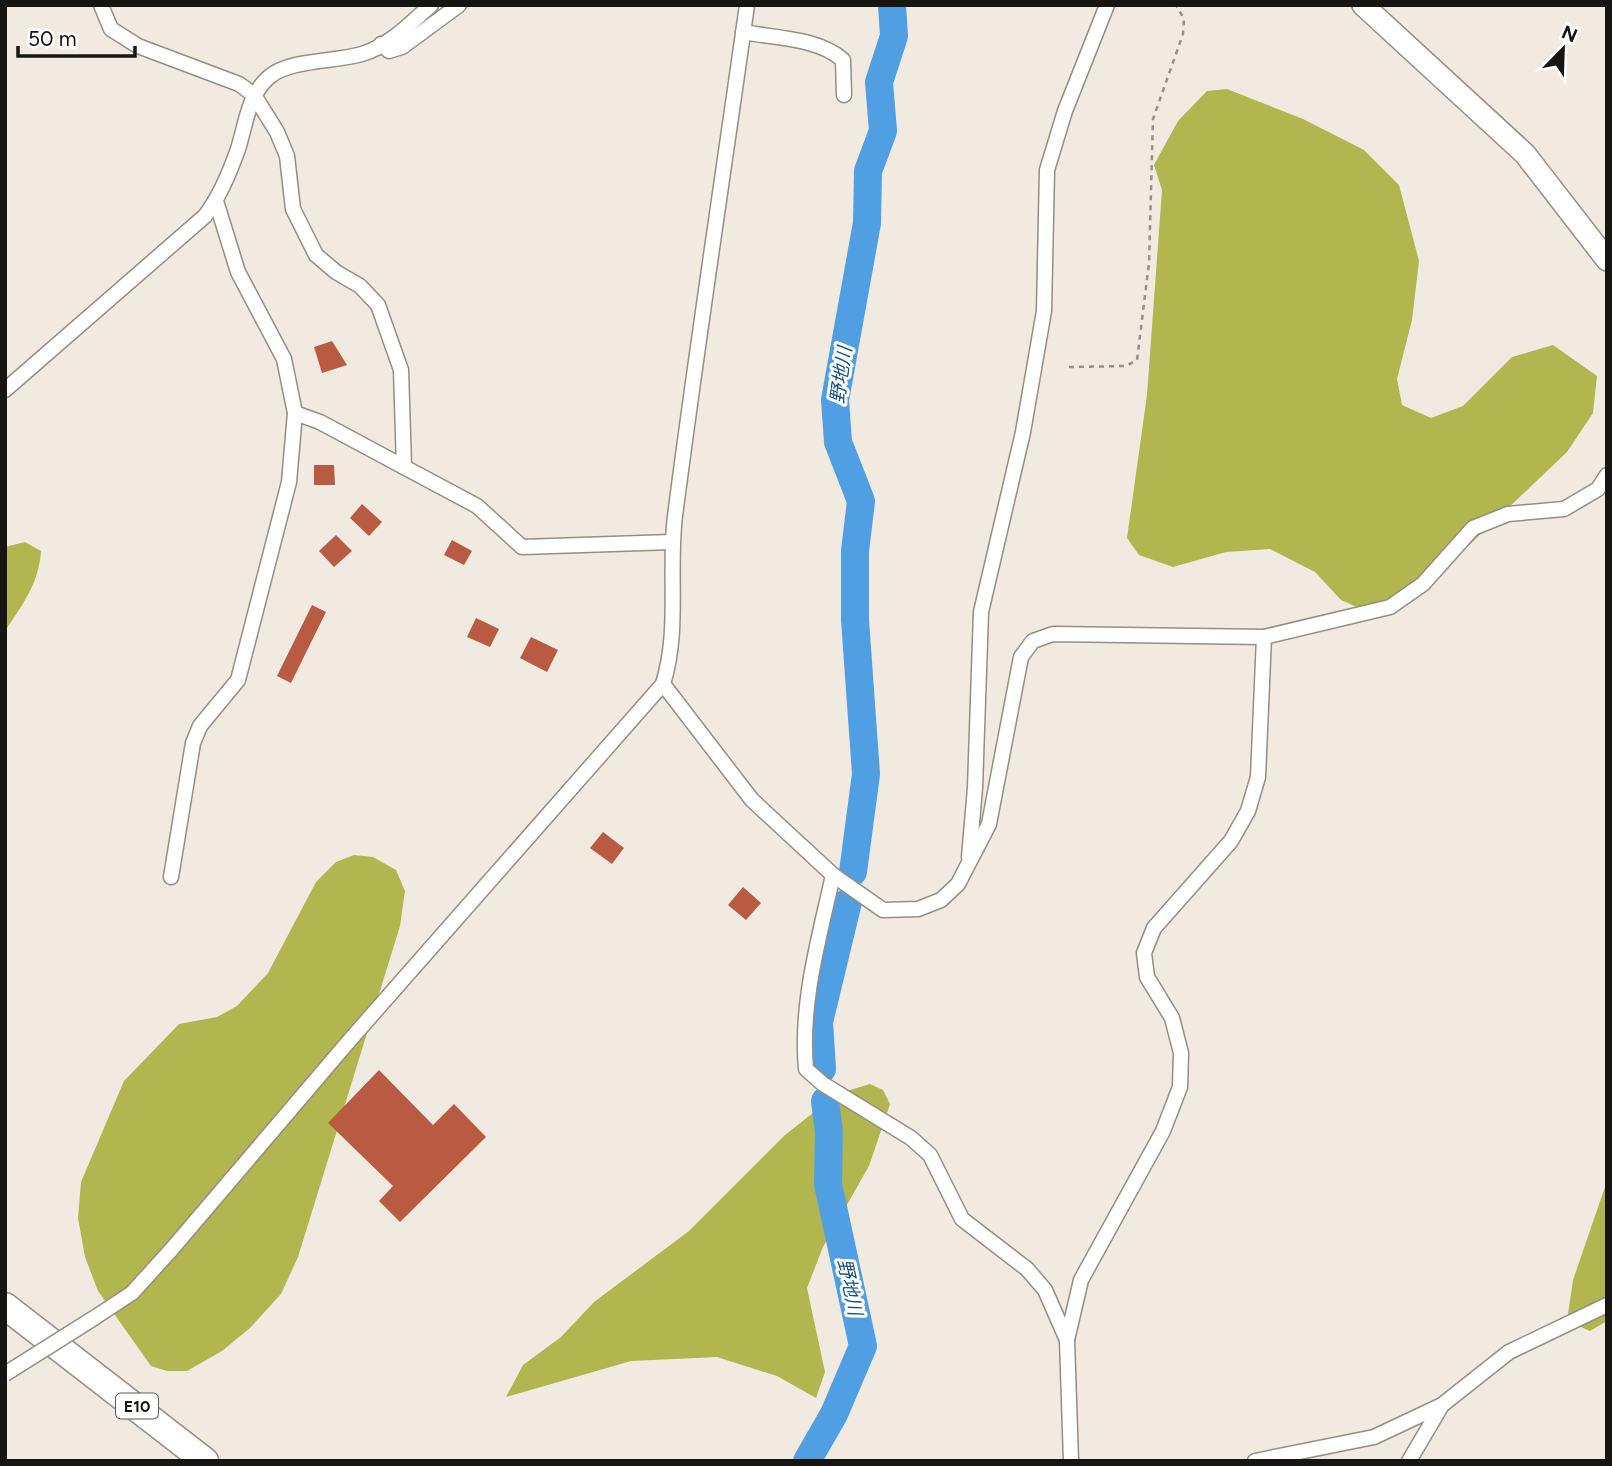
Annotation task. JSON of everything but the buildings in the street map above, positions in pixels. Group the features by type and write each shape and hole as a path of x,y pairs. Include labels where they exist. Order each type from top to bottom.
{"highway":[{"name":"E10","path":"5,1306 205,1461"},
{"path":"67,1352 145,1426 189,1461"}],"street":[{"path":"101,5 111,29 138,46 239,84 254,95 277,132 287,156 293,209 316,255 335,272 360,286 378,305 401,370 404,467"},
{"path":"5,390 205,216 216,201 238,151 254,95 271,75 313,62 363,54 381,44 431,5"},
{"path":"381,44 390,51 401,47 459,5"},
{"path":"5,1374 131,1293 663,684 671,658 673,631 672,542 709,257 747,5"},
{"path":"968,862 976,774 981,612 1023,432 1044,312 1047,170 1065,111 1107,5"},
{"path":"1363,5 1525,154 1607,260"},
{"path":"743,32 819,46 833,52 843,60 844,95"},
{"path":"171,877 193,743 200,726 238,680 289,482 295,414 284,359 238,272 216,201"},
{"path":"295,414 320,422 477,506 522,547 672,542"},
{"path":"663,684 752,800 832,875 883,909 918,909 941,900 958,884 989,824 1021,657 1033,641 1053,634 1264,637 1390,607 1423,584 1473,528 1508,514 1564,509 1598,489 1607,475"},
{"path":"1071,1461 1067,1340 1081,1280 1163,1131 1180,1087 1181,1053 1172,1018 1147,977 1143,953 1154,928 1231,841 1248,811 1258,777 1264,637"},
{"path":"832,875 807,998 803,1040 806,1069 823,1084 911,1138 930,1155 962,1219 1027,1269 1045,1290 1067,1340"},
{"path":"1255,1461 1374,1437 1441,1405 1509,1352 1607,1305"},
{"path":"1409,1461 1441,1405"}],"path":[{"path":"1069,367 1126,366 1137,360 1149,262 1153,118 1184,34 1184,19 1176,5"}],"green space":[{"path":"1227,89 1303,119 1364,150 1399,185 1419,261 1412,320 1397,379 1402,405 1431,418 1463,406 1512,357 1553,345 1597,376 1593,413 1567,452 1425,587 1377,616 1341,600 1315,572 1270,549 1226,552 1173,567 1139,555 1127,538 1147,395 1162,190 1154,165 1178,121 1207,91"},
{"path":"25,542 41,551 40,563 29,593 5,631 5,547"},
{"path":"354,855 373,857 396,870 405,891 400,926 298,1257 281,1294 250,1328 222,1351 187,1371 167,1371 151,1366 98,1291 85,1257 78,1218 81,1182 124,1081 179,1024 217,1017 237,1006 268,973 316,882 336,862"},
{"path":"870,1084 883,1090 890,1104 869,1166 823,1247 807,1288 825,1372 816,1398 777,1376 717,1357 631,1361 506,1397 523,1365 561,1337 594,1302 689,1231 785,1135 837,1094"},
{"path":"1607,1181 1607,1321 1590,1331 1567,1321 1573,1280"}],"waterway":[{"name":"野地川","path":"853,872 866,774 855,620 855,551 861,501 838,442 835,400 867,223 868,171 883,131 879,82 894,36 892,5"},
{"name":"野地川","path":"822,1069 819,1022 848,902"},
{"name":"野地川","path":"807,1461 834,1414 863,1346 828,1184 829,1132 825,1101"}]}
